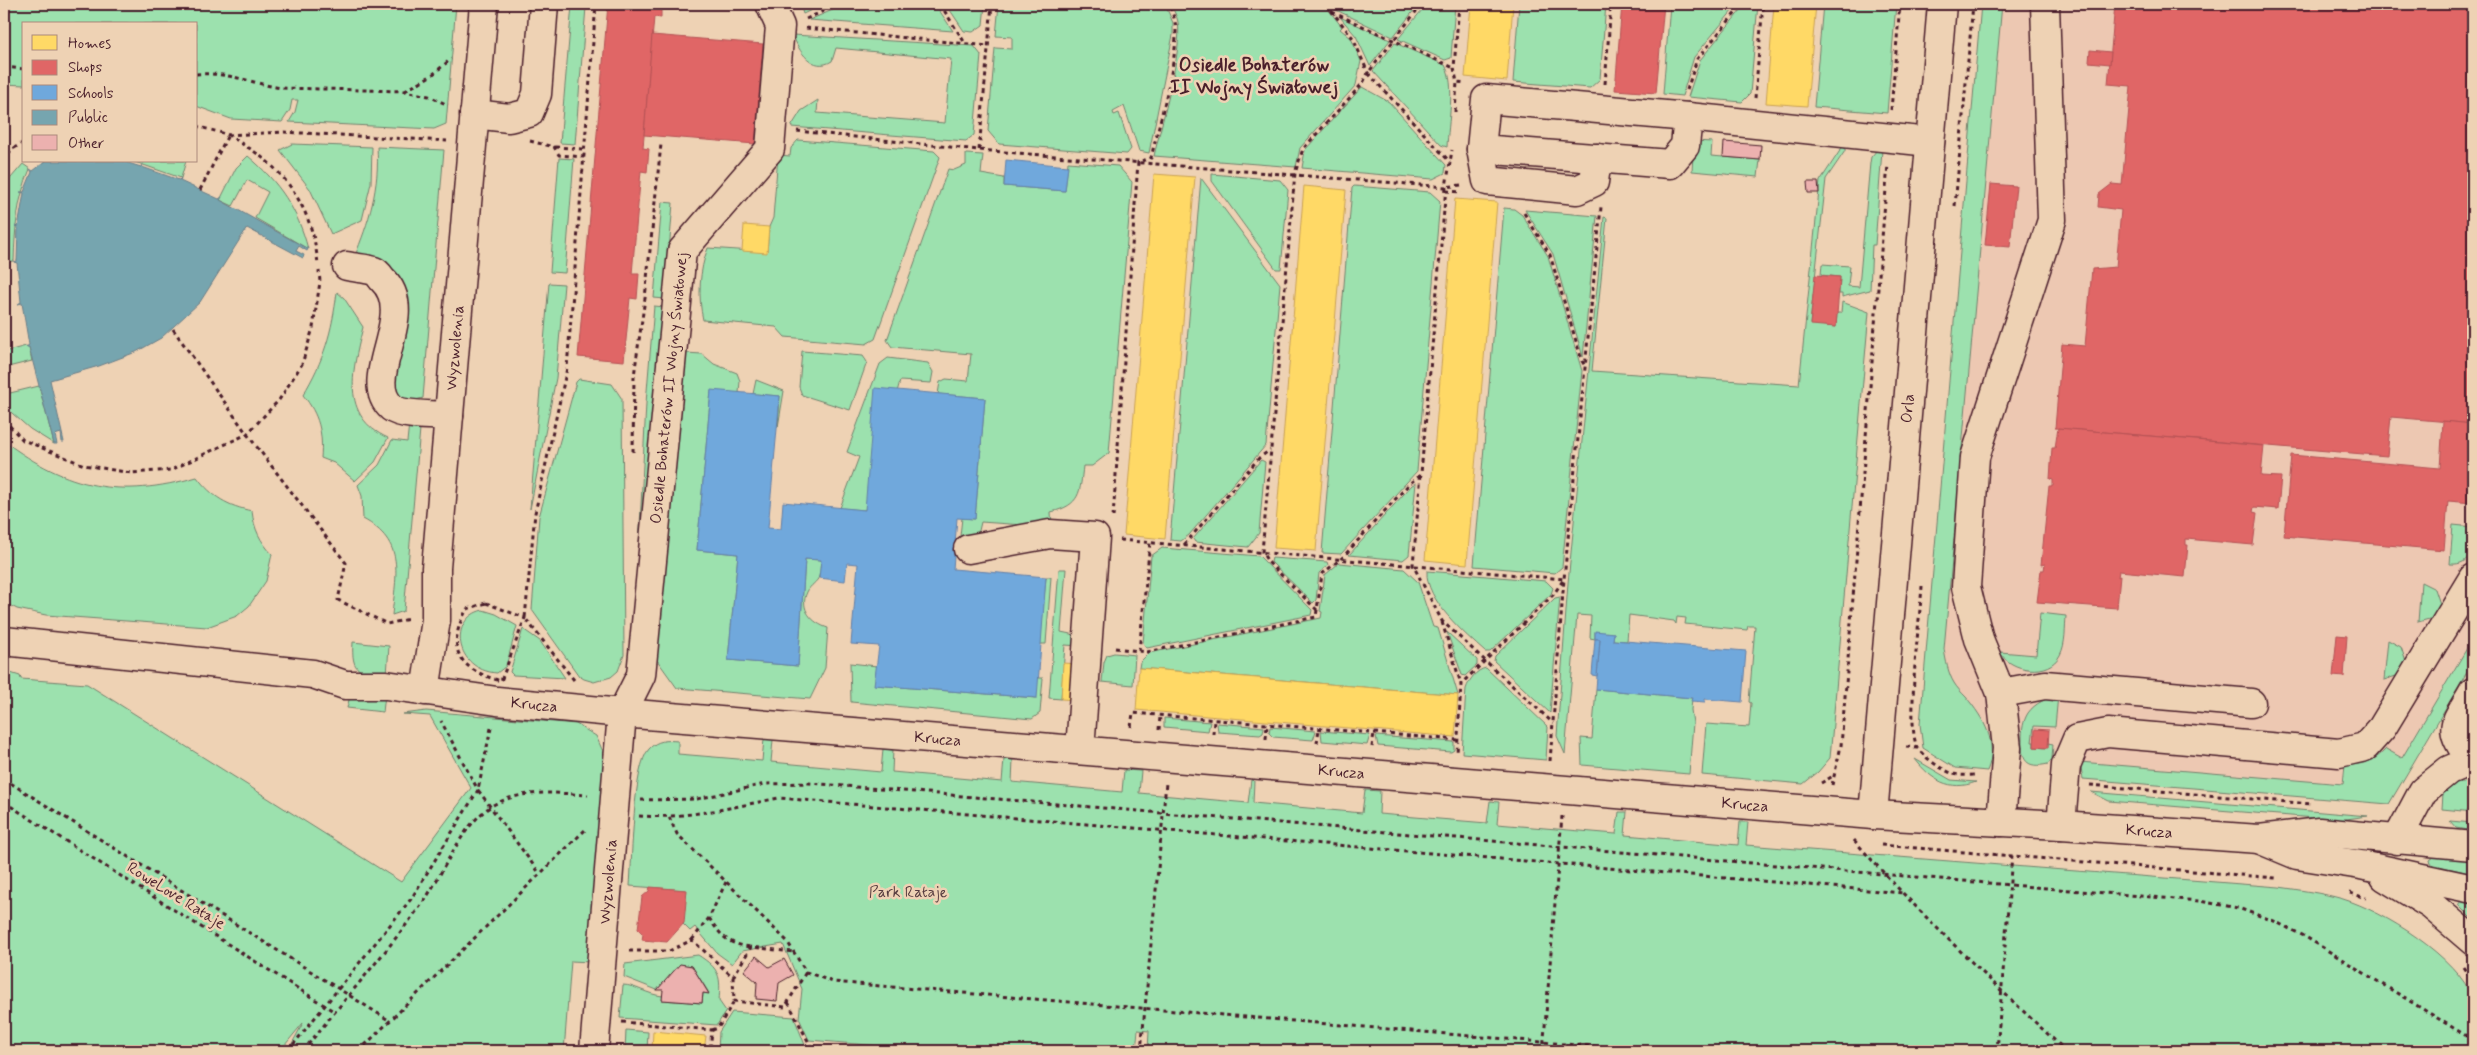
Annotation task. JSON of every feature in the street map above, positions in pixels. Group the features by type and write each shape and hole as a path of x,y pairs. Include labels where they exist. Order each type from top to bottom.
{"street":[{"name":"Wyzwolenia","path":"425,691 436,620 436,568 449,416 463,110 484,4"},
{"path":"463,110 509,118 529,113 537,94 544,4"},
{"name":"Orla","path":"1873,815 1942,4"},
{"path":"2001,822 2007,748 2001,693 1979,639 1966,587 1975,457 2052,220 2044,4"},
{"name":"Osiedle Bohaterów II Wojny Światowej","path":"622,712 641,675 682,251 770,149 780,19"},
{"path":"1596,170 1577,190 1475,186 1486,99 1602,109 1688,104 1752,124 1930,142"},
{"path":"1481,149 1596,170 1670,164 1684,146 1688,104"},
{"path":"347,266 374,271 392,288 396,316 382,374 382,396 393,409 410,413 449,416"},
{"path":"968,549 1050,534 1103,538 1086,662 1080,750"},
{"path":"2061,825 2066,765 2077,739 2108,732 2339,753 2365,747 2382,728 2473,578"},
{"name":"Krucza","path":"4,641 313,674 345,685 386,685 425,691 503,688 622,712 1873,815 2061,825 2259,840 2318,832 2473,846"},
{"path":"2001,693 2045,685 2251,703"},
{"path":"2397,840 2423,790 2449,770 2472,760 2454,733 2456,724 2473,692"},
{"name":"Wyzwolenia","path":"594,1051 622,712"},
{"name":"Krucza","path":"2259,840 2297,855 2361,865 2473,889"},
{"name":"Krucza","path":"2361,865 2431,905 2465,951"}],"path":[{"path":"288,1051 411,899 478,790 503,688 525,618 535,512 567,368 596,4"},
{"path":"780,19 839,4"},
{"path":"940,4 965,43"},
{"path":"979,150 992,4"},
{"path":"1138,162 1152,158 1176,39 1175,23 1168,4"},
{"path":"1326,4 1353,38 1368,72 1451,162"},
{"path":"1317,610 1268,562 1262,552 1295,173 1303,149 1363,83 1368,72 1422,4"},
{"path":"1459,4 1454,68 1457,82 1487,85 1486,99"},
{"path":"1602,109 1611,4"},
{"path":"1688,104 1697,59 1743,4"},
{"path":"1752,124 1763,4"},
{"path":"1954,210 1973,4"},
{"path":"1331,12 1394,39 1454,68"},
{"path":"780,19 989,46"},
{"path":"404,91 432,75 451,59 457,60"},
{"path":"4,67 22,69"},
{"path":"198,74 233,75 261,85 281,88 404,91 429,96 463,110"},
{"path":"4,420 23,440 84,465 131,473 170,470 247,434 280,400 302,364 313,328 320,282 316,243 307,213 290,184 266,159 228,135 198,127"},
{"path":"772,129 979,150 1295,173 1446,189 1475,186"},
{"path":"228,135 284,132 450,141"},
{"path":"200,190 228,135"},
{"path":"4,161 11,150 22,143"},
{"path":"633,454 634,376 645,298 661,144"},
{"path":"554,147 584,150"},
{"path":"1138,162 1103,538 1564,578"},
{"path":"1543,1051 1564,790 1550,766 1564,578 1602,211 1596,170"},
{"path":"1446,189 1475,186"},
{"path":"1446,189 1413,565 1442,621 1461,684 1456,755 1466,756"},
{"path":"1518,206 1550,255 1582,361 1586,366"},
{"path":"173,329 247,434 346,562 338,600 387,624 410,619"},
{"path":"1184,545 1259,458 1271,449"},
{"path":"1086,662 1096,660 1101,652 1113,648 1147,652 1316,617 1322,574 1342,558 1410,483 1421,474"},
{"path":"1139,651 1150,542"},
{"path":"1461,684 1553,595 1564,578"},
{"path":"1922,584 1913,711 1914,736 1918,748 1925,757 1953,774 2004,778"},
{"path":"503,688 466,666 457,652 456,632 467,609 486,604 525,618 579,686"},
{"path":"1442,621 1553,724"},
{"path":"425,691 478,790 540,874"},
{"path":"1131,728 1133,713 1458,740"},
{"path":"1159,730 1160,716"},
{"path":"1213,735 1214,720"},
{"path":"1266,739 1267,724"},
{"path":"1317,743 1319,728"},
{"path":"1372,748 1374,733"},
{"path":"1141,1051 1168,757"},
{"path":"4,779 337,990 390,1021"},
{"path":"359,1051 602,814 615,806 697,799 765,784 809,783 2199,901 2238,908 2274,921 2304,936 2473,1040"},
{"path":"2064,783 2312,804"},
{"path":"303,1051 424,900 469,827 491,807 513,796 536,792 669,817 779,798 1903,893"},
{"name":"RoweLove Rataje","path":"4,802 335,1012"},
{"path":"669,817 677,834 787,941 806,972 833,982 1648,1051"},
{"path":"1856,843 1866,844"},
{"path":"1876,845 2278,878"},
{"path":"1997,1051 2012,855"},
{"path":"620,952 669,951 692,940 708,918 726,882"},
{"path":"2343,891 2372,900"},
{"path":"708,918 720,933 734,945 794,952"},
{"path":"692,940 733,977"},
{"path":"615,1022 712,1030 718,1028 734,1001 733,977 751,947"},
{"path":"2465,951 2473,981"},
{"path":"734,1001 785,1007 806,972"},
{"path":"788,1002 810,1045 810,1051"},
{"path":"710,1051 712,1030"}],"shaded area":[{"path":"1993,4 2473,4 2473,650 2390,795 2030,762 2030,750 1990,746 1928,733"}],"green space":[{"path":"4,4 456,4 446,124 434,129 289,122 295,112 298,100 292,100 290,110 282,122 231,119 198,107 198,22 22,22 22,85 4,84"},
{"path":"800,4 824,4 803,14"},
{"path":"847,4 935,4 953,31 809,20"},
{"path":"946,4 985,4 983,25 973,32 964,31"},
{"path":"999,4 1165,4 1173,23 1173,35 1149,153 1139,151 1124,106 1113,112 1114,115 1119,113 1131,149 1127,154 999,144 988,131 995,48 1012,49 1012,37 996,36"},
{"path":"1171,4 1324,4 1342,27 1340,29 1351,38 1361,61 1356,85 1300,148 1296,167 1154,156 1174,69 1179,35 1177,18"},
{"path":"1330,4 1419,4 1393,37 1334,9"},
{"path":"1427,4 1455,4 1451,58 1445,60 1398,39"},
{"path":"1519,4 1606,4 1600,79 1590,88 1513,82"},
{"path":"1670,4 1738,4 1694,57 1682,96 1663,94"},
{"path":"1746,4 1758,4 1750,94 1742,102 1688,97 1700,60"},
{"path":"1823,4 1896,4 1887,113 1814,107"},
{"path":"1981,4 2002,4 1944,649 1952,679 1979,714 1988,732 1991,751 1987,771 1955,768 1923,748 1920,724"},
{"path":"572,5 586,7 575,144 560,143"},
{"path":"1340,17 1390,40 1370,66 1356,36"},
{"path":"793,35 974,46 981,55 974,135 966,141 791,127 801,111 818,100 817,113 945,123 951,59 836,48 832,61 819,64 807,58 799,48"},
{"path":"1395,43 1445,65 1451,93 1447,147 1441,145 1373,71"},
{"path":"1362,87 1389,102 1446,165 1445,173 1433,179 1302,168 1305,150"},
{"path":"798,140 934,151 940,157 875,339 866,344 785,337 776,327 703,320 700,303 700,284 708,248 767,252 769,227 773,218 778,155 790,156 791,148"},
{"path":"1694,141 1712,142 1711,156 1760,160 1758,177 1692,171"},
{"path":"292,144 372,147 371,183 362,220 331,234 310,189 280,150"},
{"path":"1843,146 1845,146 1845,151 1826,179 1810,324 1836,327 1837,313 1841,313 1842,302 1869,312 1830,758 1818,772 1803,784 1702,775 1706,724 1749,727 1755,626 1748,626 1747,630 1685,624 1686,618 1677,617 1676,624 1674,621 1629,615 1627,641 1613,640 1614,633 1595,632 1595,639 1590,638 1591,616 1577,615 1565,754 1557,736 1568,583 1604,217 1607,218 1592,371 1799,385 1820,181"},
{"path":"377,147 444,150 423,398 404,403 391,390 405,320 354,258 364,231 375,190"},
{"path":"1878,149 1882,150 1875,245 1872,245 1870,290 1842,297 1842,294 1839,294 1840,277 1821,275 1822,264 1850,266 1848,286 1859,287 1870,163 1871,157"},
{"path":"966,154 983,155 981,174 1004,178 1004,186 1065,191 1068,162 1118,166 1132,182 1109,453 1092,466 1083,466 1077,496 1068,506 1051,512 1052,527 981,522 978,535 960,536 962,518 975,519 985,398 938,394 940,382 946,379 968,381 971,354 892,347 887,340 948,169 954,170 966,165"},
{"path":"248,156 269,176 286,198 299,222 308,249 255,218 268,192 247,180 233,206 220,200 236,168"},
{"path":"559,158 574,159 565,273 550,272"},
{"path":"135,162 186,162 181,178"},
{"path":"23,164 30,169 22,192 18,214 14,261 4,262 4,186"},
{"path":"1212,174 1280,180 1288,190 1281,269 1276,269 1212,181"},
{"path":"1201,178 1280,284 1266,445 1189,535 1181,541 1170,540"},
{"path":"1354,186 1430,192 1440,201 1417,471 1341,554 1322,553 1352,188"},
{"path":"662,202 673,203 665,299 654,298"},
{"path":"1504,208 1514,209 1522,215 1548,256 1582,371 1562,567 1555,573 1474,566"},
{"path":"1525,210 1597,216 1583,357 1553,254"},
{"path":"549,283 564,284 556,378 530,509"},
{"path":"337,292 344,298 363,327 354,375 353,390 356,404 362,417 372,429 388,438 375,462 355,481 334,463 321,458 319,424 313,410 303,395 322,358 333,320"},
{"path":"654,306 665,307 636,608 646,403"},
{"path":"26,346 29,347 32,361 4,368 4,352"},
{"path":"802,351 863,356 867,362 850,410 802,395 799,387"},
{"path":"686,353 702,354 714,364 737,373 740,381 739,393 711,391 697,550 738,554 728,660 798,666 805,559 821,560 818,578 808,590 805,598 808,614 817,623 828,628 825,668 810,699 677,688 657,660 680,364"},
{"path":"888,358 928,363 933,372 931,383 900,381 865,510 840,508 859,457 847,452 880,364"},
{"path":"4,368 10,393 39,386 54,444 30,429 4,406"},
{"path":"579,379 612,384 622,399 624,655 618,671 611,677 594,682 579,676 532,610 539,517 576,382"},
{"path":"756,380 784,391 778,427 780,396 753,394"},
{"path":"409,423 420,429 404,611 392,615 396,573 395,560 386,538 377,528 363,519 362,496 358,485 379,465 392,440 407,442"},
{"path":"4,441 50,470 96,485 119,488 143,487 169,484 197,477 221,500 252,511 258,534 272,554 266,581 249,606 237,616 207,627 46,615 17,609 4,602"},
{"path":"1261,460 1265,462 1259,533 1248,547 1195,542 1193,539"},
{"path":"1416,483 1409,555 1403,560 1349,555 1412,485"},
{"path":"2453,525 2473,527 2473,541 2470,553 2463,562 2458,564 2450,564"},
{"path":"1162,548 1259,556 1312,610 1311,615 1147,648 1143,643 1151,556"},
{"path":"1272,558 1327,562 1328,565 1319,573 1316,600 1313,603 1271,562"},
{"path":"1339,563 1404,569 1418,582 1433,627 1438,628 1458,695 1139,668 1140,662 1149,653 1321,618 1322,612 1320,611 1325,575"},
{"path":"1059,569 1066,569 1061,632 1080,636 1080,646 1065,645 1061,699 1049,698"},
{"path":"1427,571 1546,581 1553,588 1551,594 1490,652 1485,652 1457,626 1439,605 1428,582"},
{"path":"1046,577 1051,577 1046,644 1040,644"},
{"path":"2421,582 2435,589 2440,604 2433,618 2418,622"},
{"path":"1560,597 1550,713 1494,661 1495,656 1555,598"},
{"path":"483,610 496,614 517,626 506,666 497,673 483,670 472,663 464,654 461,643 464,623 472,615"},
{"path":"2040,613 2066,616 2062,651 2055,662 2047,667 2039,669 2020,668 2005,659 2000,652 2036,655"},
{"path":"523,629 540,641 565,678 513,675 510,672"},
{"path":"1447,632 1477,660 1477,665 1465,676 1462,675"},
{"path":"2473,638 2473,662 2389,804 2083,779 2080,762 2343,784 2345,765 2367,762 2377,757 2386,749 2402,758"},
{"path":"2388,640 2401,647 2406,662 2399,675 2384,680"},
{"path":"353,642 389,646 387,675 363,672 355,666"},
{"path":"1114,653 1135,655 1133,685 1102,682 1104,662 1107,655"},
{"path":"850,663 877,666 875,685 1036,698 1037,678 1043,678 1040,713 1032,719 851,702"},
{"path":"1486,668 1548,727 1546,760 1462,753 1466,689 1473,676"},
{"path":"4,671 20,676 21,679 87,684 401,882 471,788 430,716 403,714 426,711 576,724 596,736 606,758 590,962 571,961 564,1051 288,1051 303,1023 280,1051 4,1051"},
{"path":"1596,689 1692,698 1693,723 1689,774 1582,765 1581,738 1592,739"},
{"path":"385,695 383,712 347,708 350,696"},
{"path":"2058,695 2055,727 2034,726 2032,742 2034,742 2034,747 2047,748 2048,743 2053,744 2052,759 2048,764 2030,764 2024,757 2022,746 2022,732 2025,719 2031,709 2046,699"},
{"path":"1164,718 1210,722 1208,731 1164,727"},
{"path":"1217,723 1264,727 1263,733 1260,735 1218,732"},
{"path":"1270,727 1316,731 1313,740 1273,737 1269,733"},
{"path":"1321,731 1370,735 1367,745 1322,741"},
{"path":"1376,736 1454,742 1454,750 1451,752 1378,746"},
{"name":"Park Rataje","path":"764,739 773,740 771,762 881,772 883,749 893,750 892,772 1002,782 1004,759 1013,760 1012,782 1122,792 1124,770 1141,771 1139,793 1248,803 1251,780 1254,781 1253,803 1362,813 1365,790 1380,791 1379,814 1487,823 1490,801 1499,802 1497,824 1616,834 1619,812 1627,812 1625,835 1738,845 1740,822 1748,822 1746,845 2279,887 2311,892 2343,899 2378,914 2398,925 2436,952 2465,983 2473,999 2473,1039 2469,1051 1148,1051 1149,1031 1138,1030 1136,1051 939,1051 809,1040 799,1018 802,989 783,944 742,951 732,964 717,953 695,927 690,931 683,924 685,890 630,886 636,792 644,758 649,749 662,741 678,741 678,754 762,761"},
{"path":"1915,759 1951,780 1976,782 1958,786 1949,785 1934,778"},
{"path":"2454,783 2473,783 2473,812 2442,809 2443,793"},
{"path":"2091,792 2368,816 2339,820 2109,801"},
{"path":"2450,821 2473,823 2473,831 2456,828"},
{"path":"2434,857 2473,860 2473,874 2431,864 2430,860"},
{"path":"2461,901 2473,904 2473,920 2458,905"},
{"path":"698,955 711,965 718,974 720,985 719,1001 726,1011 717,1025 620,1018 623,985 663,996 663,1000 702,1003 703,993 709,993 692,966 680,965 657,990 624,977 625,964"},
{"path":"732,1012 794,1017 805,1045 805,1051 718,1051 719,1032"},
{"path":"626,1030 648,1032 647,1051 625,1051"}],"building: Homes":[{"path":"1471,4 1513,4 1507,81 1465,77"},
{"path":"1774,4 1816,4 1807,106 1766,103"},
{"path":"1154,174 1195,177 1165,539 1124,535"},
{"path":"1304,186 1346,190 1316,551 1274,548"},
{"path":"1455,199 1497,202 1467,564 1425,560"},
{"path":"744,225 769,227 767,253 742,251"},
{"path":"1063,663 1078,664 1076,700 1061,699"},
{"path":"1139,668 1458,695 1455,737 1136,710"},
{"path":"653,1031 706,1036 704,1051 652,1051"},
{"path":"815,1045 816,1049 838,1051 814,1051"}],"building: Shops":[{"path":"608,4 661,4 661,18 654,17 643,148 649,149 647,172 641,171 632,274 639,274 637,299 630,298 624,361 578,357"},
{"path":"1622,4 1664,4 1656,93 1615,90"},
{"path":"2115,4 2473,4 2473,424 2391,417 2387,456 2055,428 2062,344 2085,346 2092,269 2116,267 2121,210 2098,207 2099,194 2112,184 2122,185 2131,86 2108,84"},
{"path":"652,35 763,44 755,144 644,135"},
{"path":"2090,50 2111,52 2110,64 2089,62"},
{"path":"1991,184 2016,186 2010,247 1985,245"},
{"path":"1815,275 1840,277 1836,327 1810,325"},
{"path":"2443,421 2473,424 2473,503 2448,501 2444,550 2284,536 2291,455 2440,468"},
{"path":"2058,428 2264,446 2261,476 2281,477 2278,509 2254,507 2253,512 2257,513 2253,545 2186,539 2186,545 2188,545 2185,577 2119,571 2117,608 2037,602 2041,570 2044,570 2045,564 2041,565 2049,486 2053,486 2053,480 2050,479 2052,448 2055,448"},
{"path":"2337,635 2347,636 2344,677 2333,676"},
{"path":"2035,729 2049,730 2048,748 2034,747"},
{"path":"650,887 687,890 684,923 667,942 642,940 643,934 638,929 642,897 649,891"}],"building: Schools":[{"path":"1006,160 1068,166 1065,191 1004,186"},
{"path":"875,388 985,398 975,519 957,518 953,569 1046,577 1037,698 874,685 879,646 851,644 858,564 847,563 845,581 819,578 821,560 805,559 798,666 728,660 738,554 697,550 711,390 780,396 768,528 781,529 783,502 865,510"},
{"path":"1595,631 1614,633 1613,640 1746,651 1742,702 1705,699 1705,702 1691,701 1692,698 1596,689 1600,639 1595,639"},
{"path":"1595,639 1600,639 1597,676 1592,675"}],"building: Public":[{"path":"45,162 125,162 141,167 143,163 142,167 179,180 181,178 180,181 219,199 222,197 220,200 308,249 307,251 299,246 296,251 304,255 303,258 247,228 200,302 161,338 136,352 99,366 50,380 64,442 62,442 61,433 55,435 57,444 54,444 29,347 26,347 29,345 22,303 18,304 21,302 17,263 14,262 17,261 18,228 15,226 18,227 24,193 20,192 24,192 32,172 30,169 33,171"}],"building: Other":[{"path":"1724,142 1761,145 1760,160 1723,157"},
{"path":"1807,182 1818,182 1819,193 1808,193"},
{"path":"756,956 769,967 784,959 793,975 779,983 777,1001 756,999 757,982 744,971"},
{"path":"680,964 692,966 709,994 703,993 702,1003 662,1000 663,990 657,990"}],"district":[{"name":"Osiedle Bohaterów II Wojny Światowej","path":"1254,76"}]}
